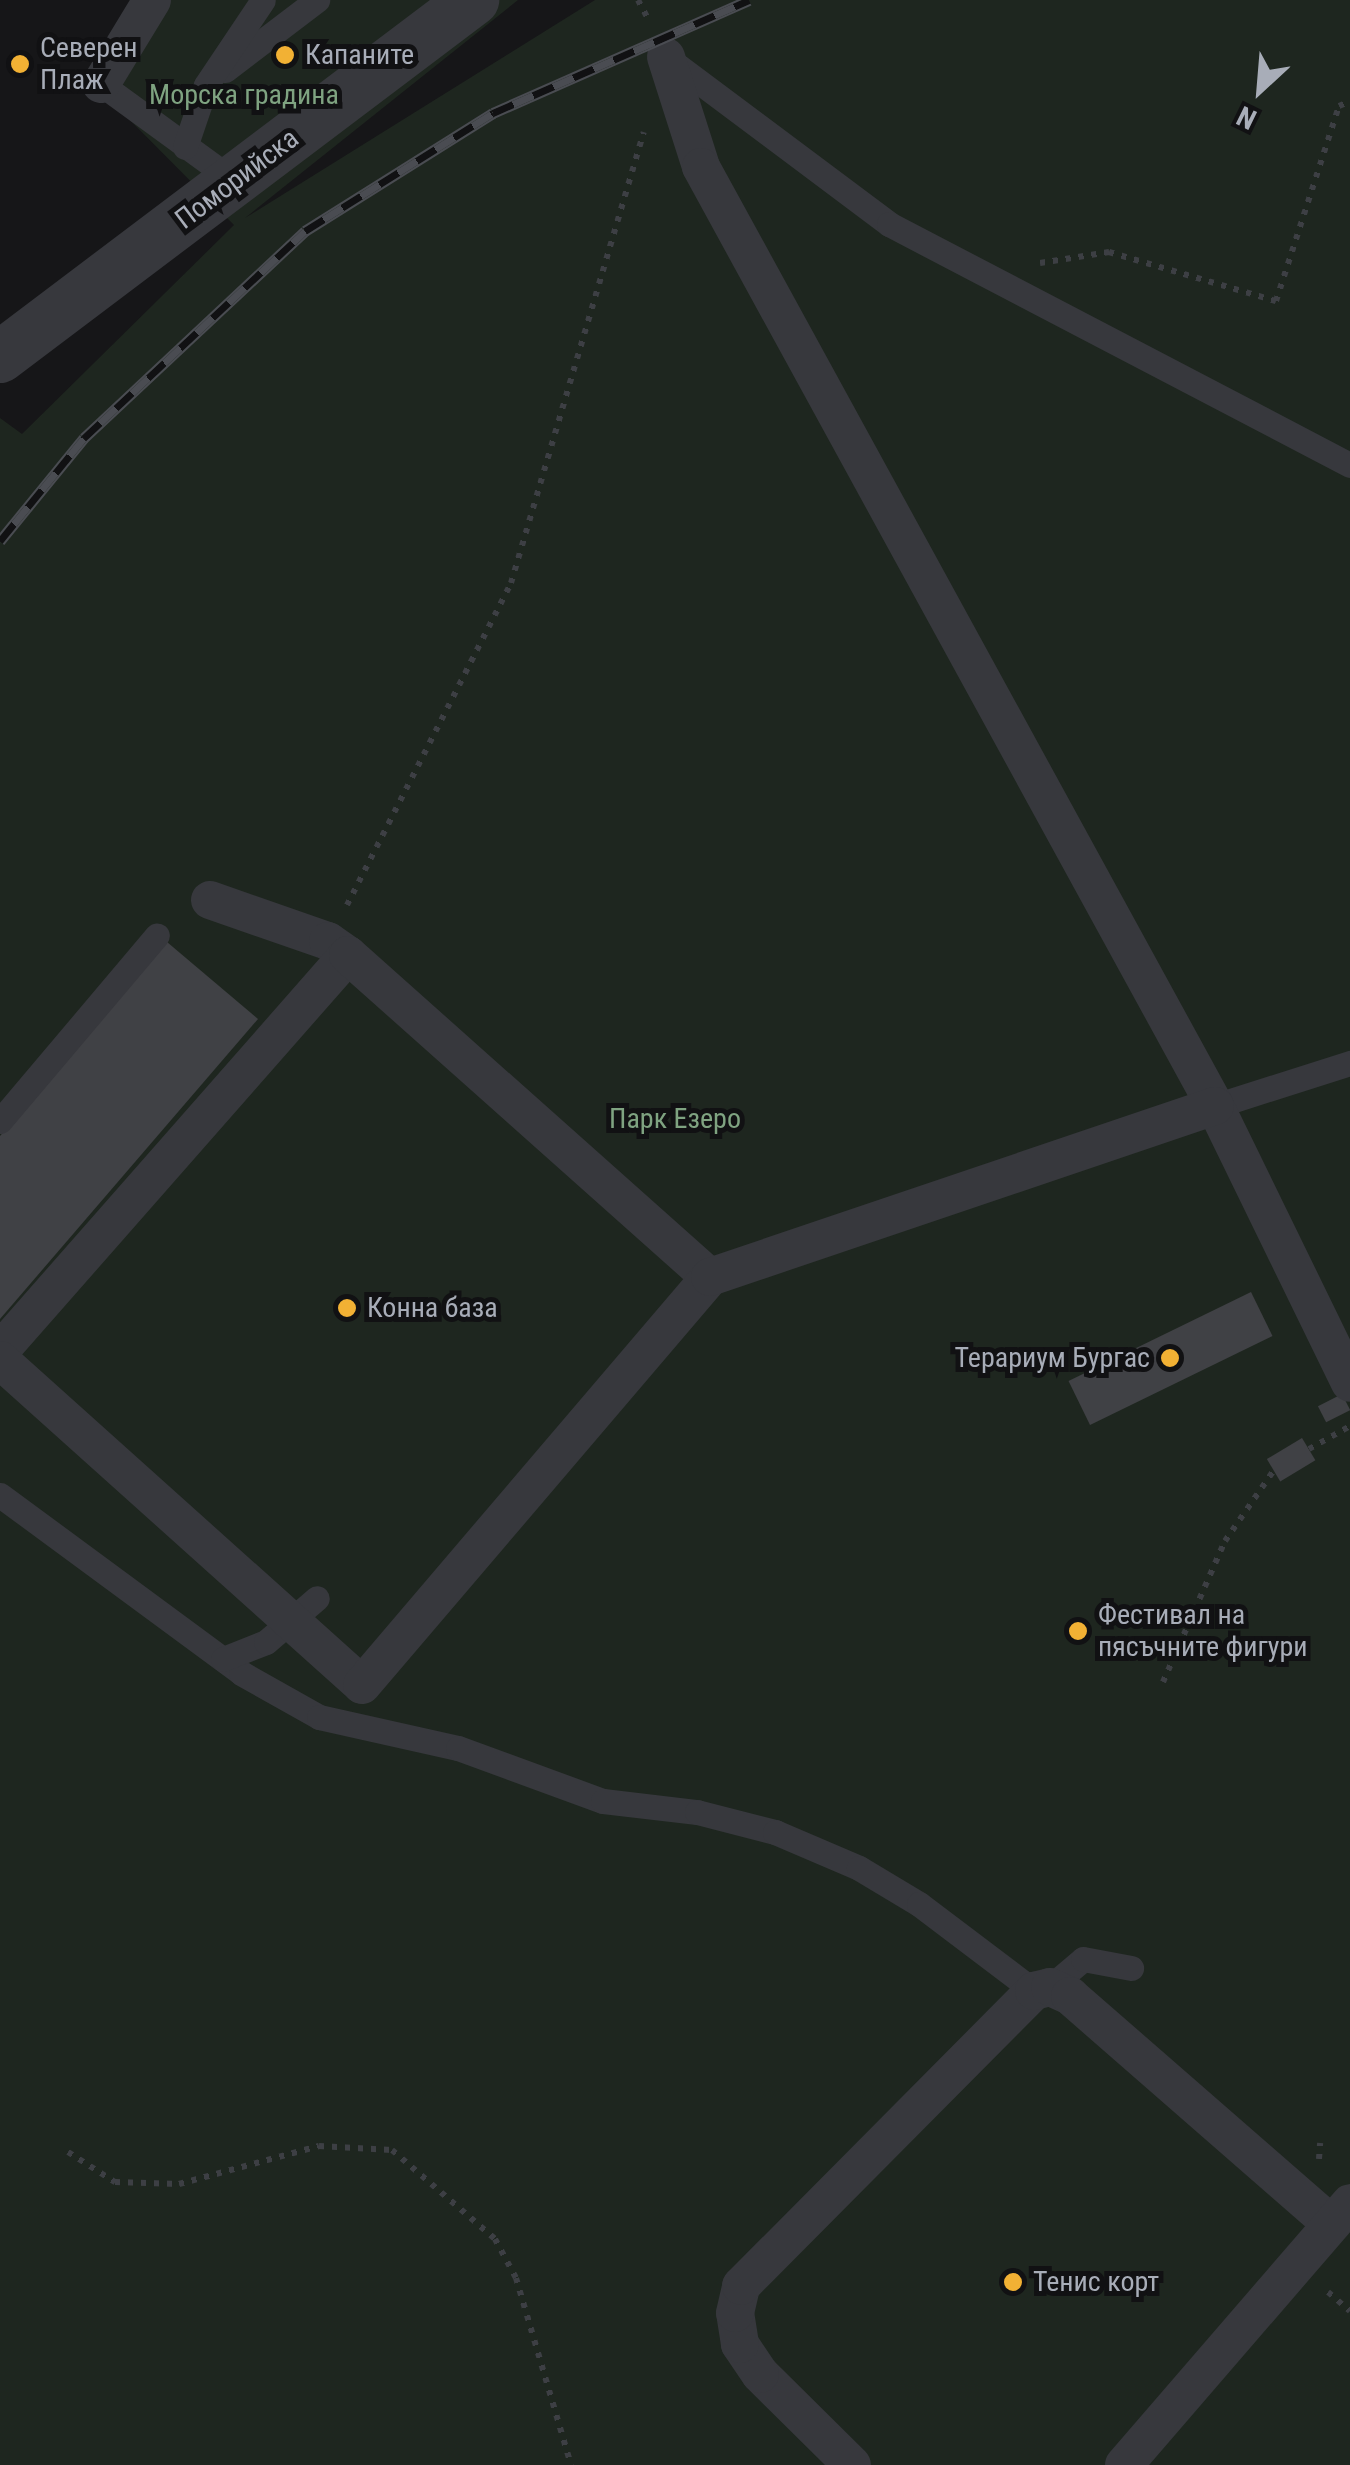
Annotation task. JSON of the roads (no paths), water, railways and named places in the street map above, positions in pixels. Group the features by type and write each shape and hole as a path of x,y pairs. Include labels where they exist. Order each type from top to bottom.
{"street":[{"path":"102,84 152,0"},
{"name":"Поморийска","path":"0,357 473,0"},
{"path":"666,57 701,167 1215,1106 1350,1382"},
{"path":"210,900 338,948 710,1277"},
{"path":"0,1351 338,948"},
{"path":"0,1360 305,1611 362,1686 710,1277 1215,1106"},
{"path":"852,2465 760,2374 740,2344 735,2314 740,2286 1042,1989 1070,1996 1340,2213 1124,2465"}],"lane":[{"path":"185,147 206,85 264,0"},
{"path":"206,85 317,0"},
{"path":"666,57 890,224 1350,465"},
{"path":"102,84 234,182"},
{"path":"0,1121 157,936"},
{"path":"1215,1106 1350,1063"},
{"path":"0,1494 276,1695 350,1726 458,1748 602,1801 696,1812 775,1832 859,1868 919,1904 1042,1989 1083,1959 1131,1968"},
{"path":"223,1659 305,1611"}],"railway":[{"path":"0,541 84,438 305,231 493,113 749,0"}],"place":[{"name":"Капаните","path":"285,55"},
{"name":"Северен Плаж","path":"20,64"},
{"name":"Конна база","path":"347,1308"},
{"name":"Терариум Бургас","path":"1170,1358"},
{"name":"Фестивал на пясъчните фигури","path":"1078,1631"},
{"name":"Тенис корт","path":"1013,2282"}],"park label":[{"name":"Морска градина","path":"244,95"},
{"name":"Парк Езеро","path":"675,1119"}]}
